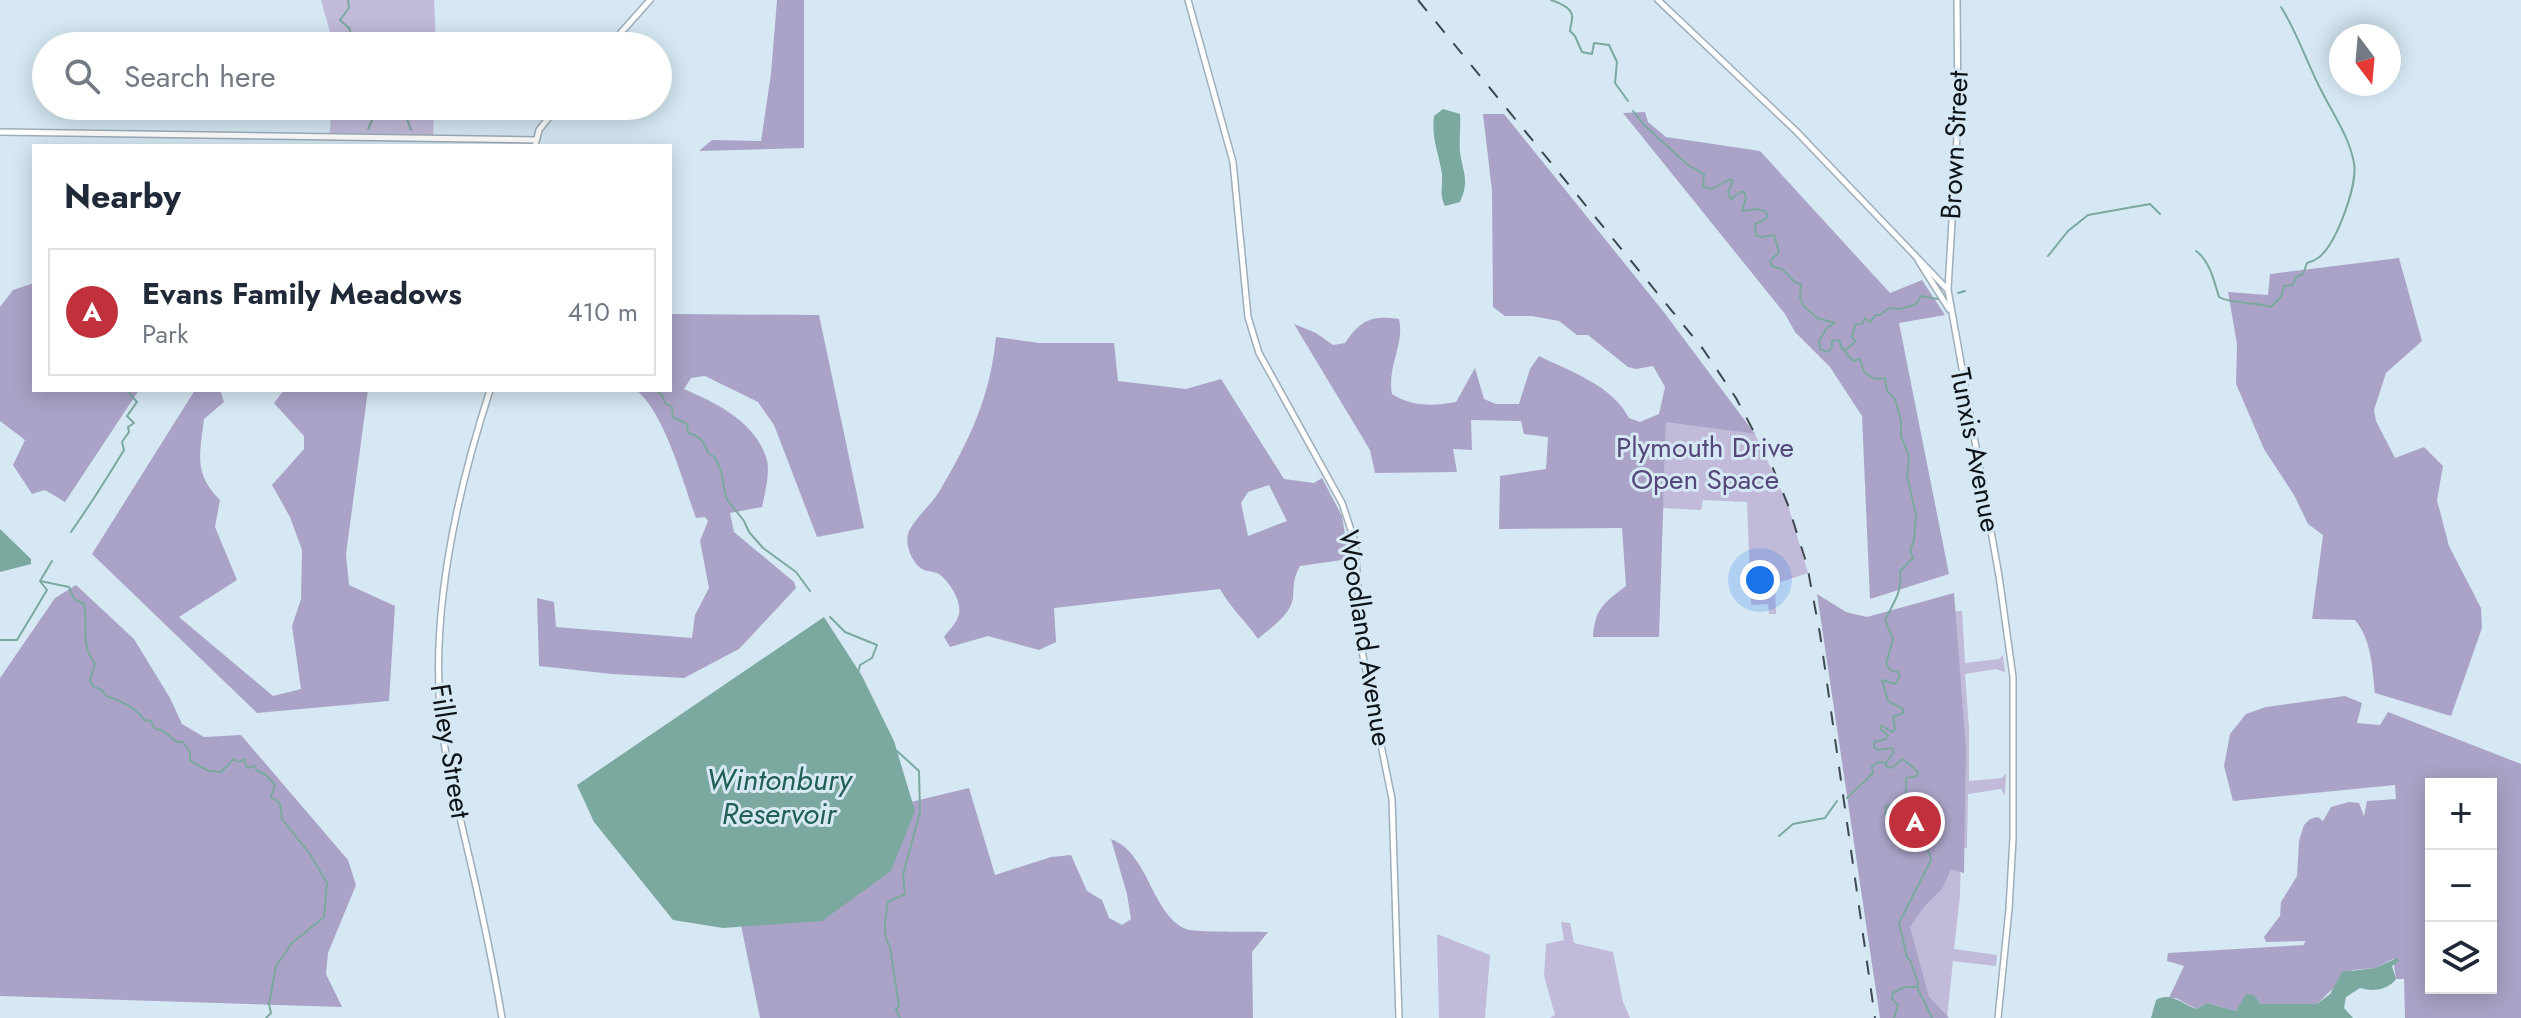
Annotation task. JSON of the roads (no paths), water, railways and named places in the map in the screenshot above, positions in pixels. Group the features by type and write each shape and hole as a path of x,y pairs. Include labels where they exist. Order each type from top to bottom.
{"street":[{"path":"621,32 650,0"},
{"name":"Woodland Avenue","path":"1188,0 1233,162 1240,249 1253,336 1259,353 1342,503 1355,542 1362,651 1392,799 1399,1018"},
{"path":"1658,0 1796,131 1948,290"},
{"name":"Brown Street","path":"1948,290 1958,119 1957,0"},
{"path":"0,132 535,143 539,130 547,120"},
{"path":"1915,254 1950,310"},
{"name":"Tunxis Avenue","path":"1948,290 1998,570 2013,677 2015,738 2011,878 1998,1018"},
{"name":"Filley Street","path":"489,392 474,441 448,562 439,668 444,740 502,1018"}],"water":[{"path":"1443,109 1460,114 1460,152 1465,182 1460,202 1445,206 1433,124 1434,116"},
{"path":"0,529 31,559 31,564 0,572"},
{"name":"Wintonbury Reservoir","path":"824,617 862,676 894,741 915,811 891,871 822,921 723,928 673,920 594,822 577,785"},
{"path":"2397,958 2399,961 2392,966 2396,979 2393,983 2380,989 2360,988 2346,997 2344,1008 2353,1018 2151,1018 2156,1000 2167,997 2196,1009 2207,1003 2236,1011 2246,994 2254,995 2261,1004 2317,1004 2330,994 2342,972 2375,968"}],"waterway":[{"path":"348,0 349,8 340,20 350,32"},
{"path":"1551,0 1571,12 1570,31 1582,52 1592,54 1594,43 1609,45 1617,62 1615,83 1628,101"},
{"path":"2196,251 2208,266 2219,297 2271,307 2281,297 2284,286 2293,285 2296,277 2303,274 2307,263 2325,251 2344,214 2353,185 2352,153 2281,7"},
{"path":"1633,111 1688,165 1704,174 1703,187 1712,189 1730,179 1733,181 1728,192 1731,199 1744,192 1746,198 1742,211 1765,211 1766,219 1755,224 1756,235 1774,235 1779,252 1770,261 1772,266 1782,269 1801,284 1803,305 1817,318 1835,323 1827,328 1819,341 1820,349 1827,352 1832,348 1832,341 1839,340 1853,361 1860,359 1864,372 1875,379 1885,378 1887,391 1895,399 1901,421 1901,436 1909,456 1907,476 1916,515 1910,551 1913,558 1900,571 1899,591 1885,620 1893,639 1886,664 1900,676 1895,684 1882,680 1888,701 1903,709 1903,713 1893,717 1895,729 1892,732 1881,725 1880,729 1888,735 1886,739 1874,742 1874,747 1878,750 1892,748 1894,752 1886,766 1891,768 1903,759 1918,772 1917,776 1906,778 1902,807 1899,810 1892,805 1886,806 1886,817 1899,829 1900,841 1924,847 1931,860 1899,923 1907,957 1918,983 1917,987 1904,987 1893,993 1892,999 1898,1005 1894,1018"},
{"path":"368,129 372,120"},
{"path":"407,120 411,130"},
{"path":"2048,256 2068,231 2088,215 2150,204 2160,214"},
{"path":"1958,293 1965,291"},
{"path":"1844,351 1856,341 1852,337 1855,325 1863,323 1865,318 1870,322 1889,308 1915,305 1921,296 1938,299"},
{"path":"71,532 124,450 122,442 129,432 128,427 134,423 127,416 137,402 128,392"},
{"path":"658,392 672,407 673,417 687,424 688,433 698,438 708,453 715,457 726,498 749,532 763,548 796,572 810,591"},
{"path":"52,561 40,581 69,587 74,599 84,604 87,648 95,664 90,681 94,687 132,708 144,720 151,721 154,728 177,742 183,742 190,752 190,761 209,771 221,772 234,759 239,762 244,759 247,768 255,766 257,771 265,774 275,785 271,797 280,803 282,819 310,854 327,883 324,917 292,943 276,966 269,1004 271,1013 266,1018"},
{"path":"0,640 17,640 47,590 40,581"},
{"path":"830,617 845,632 877,645 872,658 860,665 858,673"},
{"path":"897,751 919,771 920,812 903,875 905,894 888,902 885,919 899,1006 896,1009 900,1018"},
{"path":"1847,798 1873,773 1872,766 1879,762 1886,763"},
{"path":"1779,836 1793,824 1825,818 1837,801"},
{"path":"1917,987 1932,1018"}],"railway":[{"path":"1418,0 1703,349 1736,398 1772,466 1807,565 1820,634 1875,1018"}],"place":[{"name":"Evans Family Meadows","path":"1915,822"}],"park label":[{"name":"Plymouth Drive Open Space","path":"1705,463"}]}
